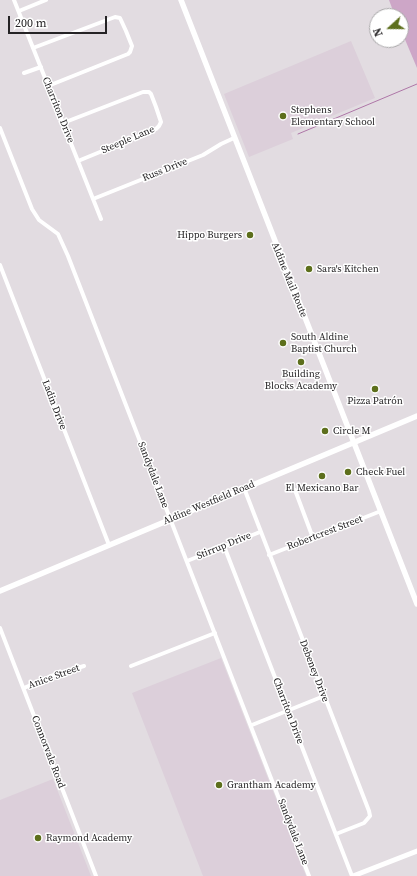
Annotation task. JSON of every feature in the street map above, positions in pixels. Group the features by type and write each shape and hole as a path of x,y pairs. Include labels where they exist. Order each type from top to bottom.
{"main road":[{"name":"Aldine Mail Route","path":"181,0 417,604"},
{"name":"Aldine Westfield Road","path":"0,591 417,416"}],"street":[{"name":"Charriton Drive","path":"14,0 101,220"},
{"path":"19,11 46,0"},
{"path":"34,48 115,17 120,18 132,46 128,54 48,86"},
{"path":"24,73 41,67"},
{"name":"Steeple Lane","path":"63,123 143,92 149,92 151,94 161,122 156,129 78,161"},
{"name":"Sandydale Lane","path":"0,128 32,209 38,220 58,234 68,256 252,725 309,876"},
{"name":"Russ Drive","path":"93,199 203,155 234,138"},
{"name":"Ladin Drive","path":"0,265 109,545"},
{"name":"Debeney Drive","path":"244,488 370,814 369,819 364,823 336,834"},
{"path":"295,490 313,538"},
{"name":"Robertcrest Street","path":"269,555 381,511"},
{"name":"Stirrup Drive","path":"187,561 260,532"},
{"name":"Charriton Drive","path":"224,546 352,876"},
{"name":"Connorvale Road","path":"0,628 96,876"},
{"path":"131,666 216,633"},
{"name":"Anice Street","path":"24,688 51,676 84,666"},
{"path":"252,725 324,696"},
{"path":"352,876 417,851"}],"shaded area":[{"path":"389,0 417,0 417,68 409,48 409,8 392,8"},
{"name":"Stephens Elementary School","path":"351,41 375,98 291,133 293,139 249,157 224,94"},
{"name":"Grantham Academy","path":"221,658 306,876 203,876 132,693"},
{"name":"Raymond Academy","path":"53,779 91,876 0,876 0,800"}],"waterway":[{"path":"298,134 417,84"}],"place":[{"name":"Stephens Elementary School","path":"283,116"},
{"name":"Hippo Burgers","path":"250,235"},
{"name":"Sara's Kitchen","path":"309,269"},
{"name":"South Aldine Baptist Church","path":"283,343"},
{"name":"Building Blocks Academy","path":"301,362"},
{"name":"Pizza Patrón","path":"375,389"},
{"name":"Circle M","path":"325,431"},
{"name":"Check Fuel","path":"348,472"},
{"name":"El Mexicano Bar","path":"322,476"},
{"name":"Grantham Academy","path":"219,785"},
{"name":"Raymond Academy","path":"38,838"}]}
